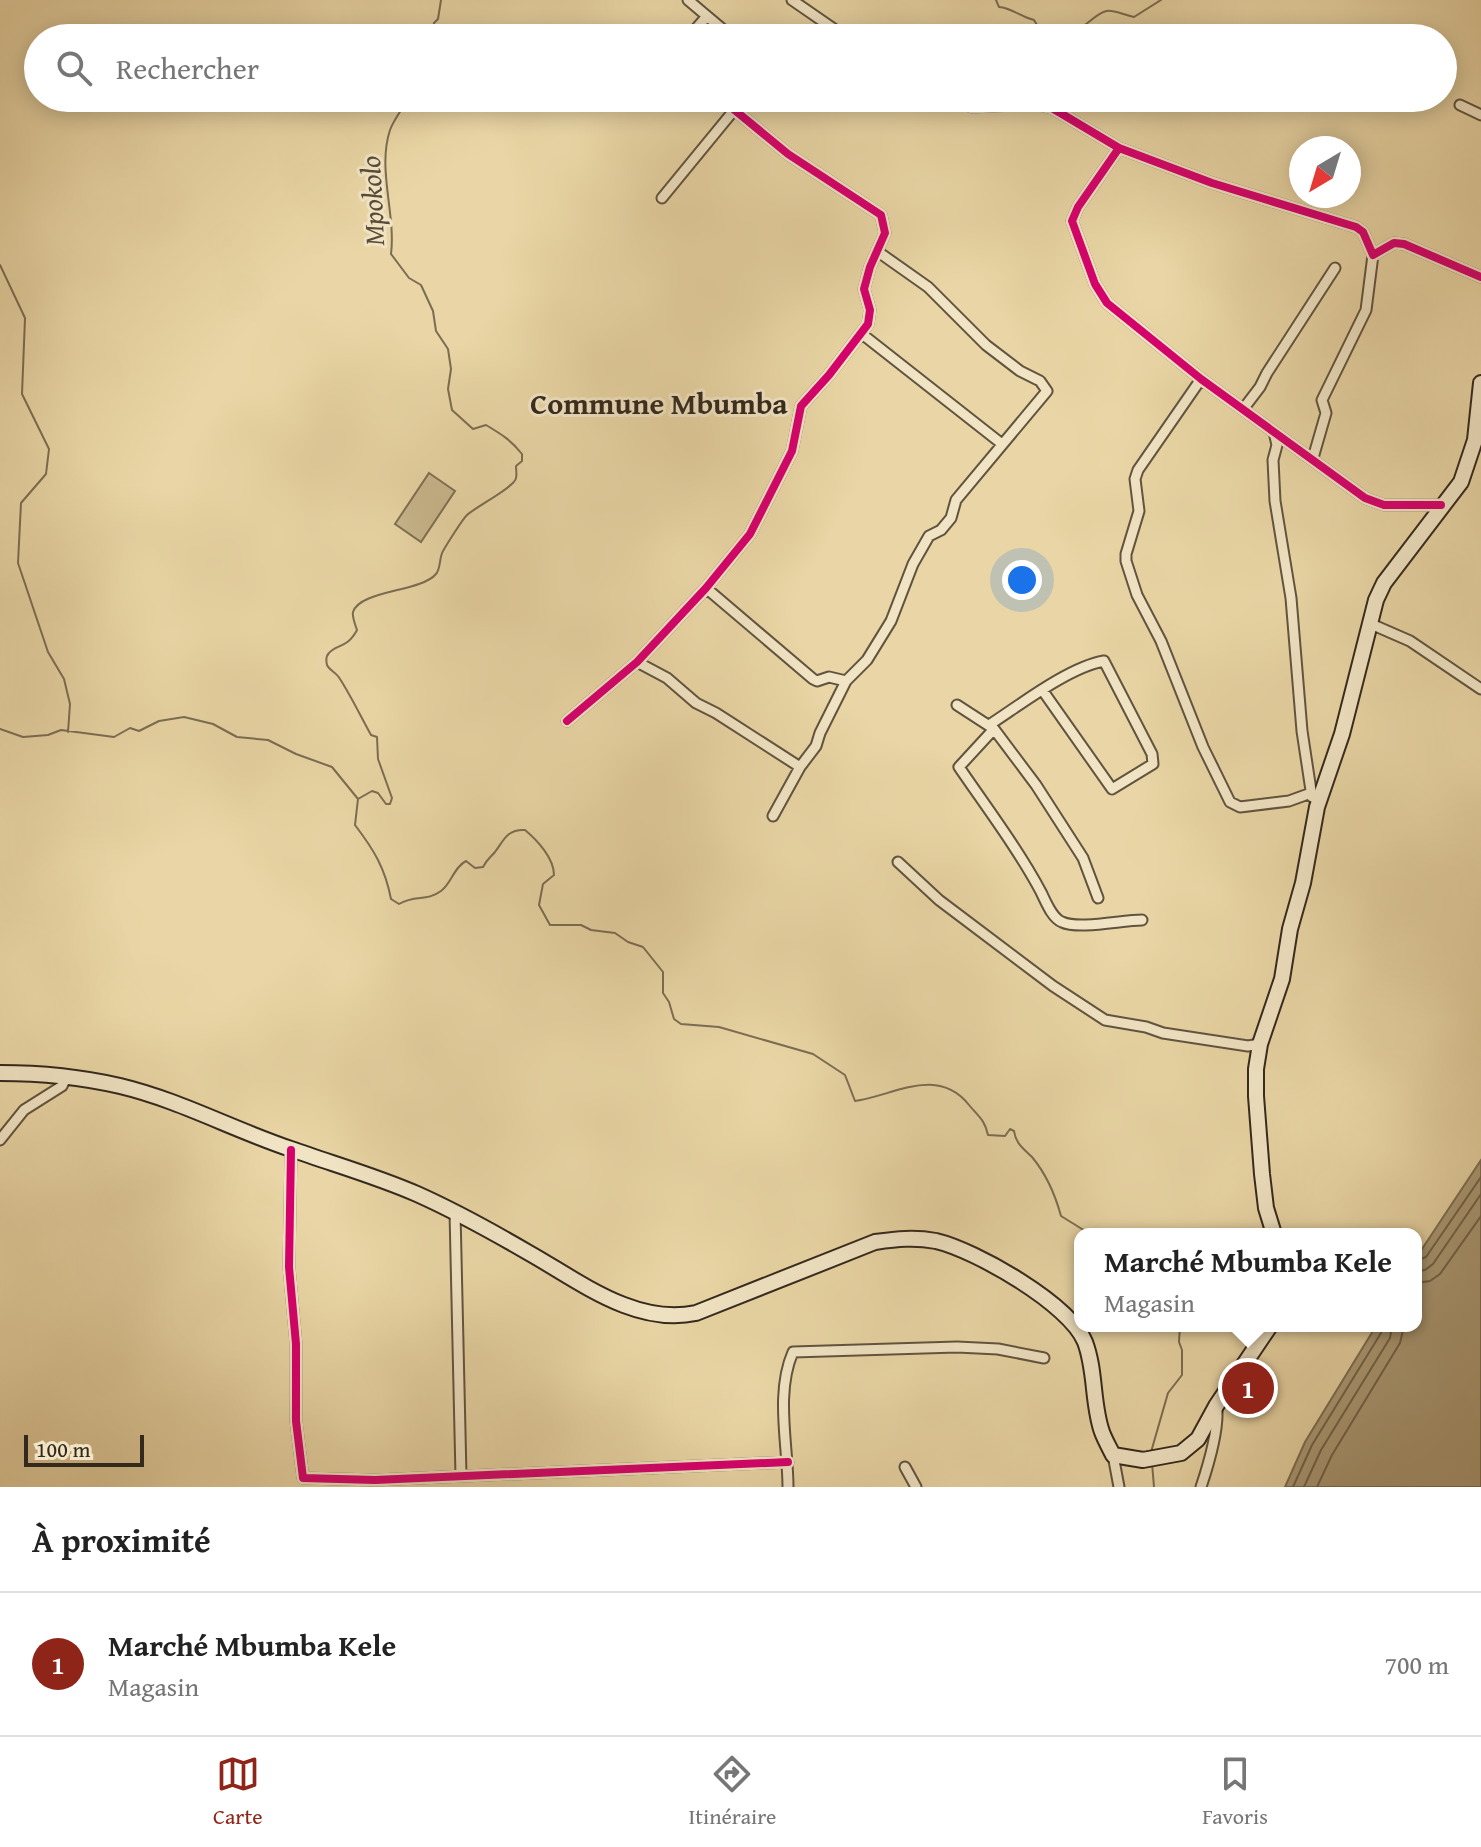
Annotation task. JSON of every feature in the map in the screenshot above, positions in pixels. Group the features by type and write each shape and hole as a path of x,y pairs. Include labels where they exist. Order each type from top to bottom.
{"main road":[{"path":"1272,1228 1266,1208 1260,1149 1256,1069 1260,1044 1282,979 1290,929 1303,883 1314,800 1342,734 1376,600 1384,583 1461,482 1472,455 1481,383"},
{"path":"0,1073 67,1076 122,1086 291,1150 351,1168 455,1212 604,1298 643,1310 685,1316 875,1242 906,1237 939,1242 981,1259 1025,1284 1074,1326"},
{"path":"1078,1332 1084,1340 1092,1368 1101,1431 1113,1455 1143,1460 1181,1453 1198,1439 1216,1406 1266,1332"}],"street":[{"path":"688,0 716,24"},
{"path":"792,0 827,24"},
{"path":"700,24 707,16"},
{"path":"1460,105 1481,115"},
{"path":"662,198 734,112"},
{"path":"567,721 637,662 706,588 750,534 792,451 801,406 868,324 870,310 864,289 885,233 881,215 788,154 736,112"},
{"path":"1059,112 1119,148 1212,183 1356,227 1363,232 1373,255 1366,310 1322,400 1326,413 1313,458"},
{"path":"1119,148 1078,207 1073,227 1095,284 1107,303 1201,379 1365,498 1384,505 1441,505"},
{"path":"1373,255 1394,243 1404,244 1481,277"},
{"path":"773,816 800,767 816,746 846,681 867,660 891,621 913,564 929,536 941,530 951,518 956,500 1047,391 1044,385 986,345 928,287 877,251"},
{"path":"1244,408 1335,268"},
{"path":"862,334 1002,444"},
{"path":"1201,379 1138,470 1135,479 1139,511 1126,561 1137,595 1161,641 1203,747 1230,802 1240,807 1314,800 1302,731 1291,598 1275,501 1273,460 1277,445 1274,432"},
{"path":"706,588 813,679 846,681"},
{"path":"1371,624 1410,641 1481,689"},
{"path":"1043,691 1112,789 1153,764 1152,754 1104,661 1088,664 1043,691 992,727 986,741 959,767 1060,922 1082,926 1117,920 1142,920"},
{"path":"637,662 667,678 696,703 800,767"},
{"path":"957,705 992,727 1056,814 1083,858 1098,898"},
{"path":"898,862 939,900 1053,986 1105,1020 1248,1046 1260,1044"},
{"path":"0,1140 24,1110 62,1086 67,1076"},
{"path":"291,1150 289,1267 296,1344 296,1421 301,1476 306,1479 360,1480 788,1462"},
{"path":"455,1212 461,1476"},
{"path":"788,1487 788,1462 781,1420 790,1358 797,1350 957,1347 998,1349 1044,1358"},
{"path":"1201,1487 1217,1426 1216,1406"},
{"path":"1113,1455 1119,1487"},
{"path":"905,1467 916,1487"}],"shaded area":[{"path":"429,473 455,491 421,542 395,524"}],"water":[{"path":"1481,1160 1481,1487 1285,1487 1305,1442 1372,1332 1422,1332 1422,1249"}],"waterway":[{"name":"Mpokolo","path":"434,24 438,19 441,0"},
{"path":"996,0 999,7 1034,20 1036,24"},
{"path":"1087,24 1110,11 1134,17 1161,0"},
{"name":"Mpokolo","path":"358,799 372,791 378,793 386,804 390,804 392,798 378,759 377,737 371,735 339,677 327,665 327,656 346,643 357,630 353,612 358,605 378,595 418,584 436,574 443,551 465,518 514,482 516,466 522,461 522,454 506,438 486,425 473,429 452,410 448,389 451,369 448,349 436,331 433,311 421,285 409,278 391,254 385,160 392,126 400,112"},
{"path":"0,265 25,318 22,394 49,449 46,474 21,503 18,563 48,652 64,679 70,704 68,732"},
{"path":"0,729 23,737 48,735 61,730 114,737 130,728 139,731 159,721 184,717 213,724 237,737 268,740 332,767 358,799 355,825 378,860 391,899 399,904 441,891 466,861 475,868 483,867 507,836 514,831 525,830 544,850 553,869 554,875 543,884 539,905 550,925 581,925 591,930 615,933 643,947 663,972 663,993 674,1019 681,1024 719,1027 813,1054 845,1075 855,1101 914,1086 943,1087 956,1093 981,1118 988,1135 1005,1136 1010,1129 1014,1131 1018,1143 1046,1178 1061,1216 1080,1228"},
{"path":"1151,1452 1168,1393 1182,1375 1180,1332"},
{"path":"1152,1463 1154,1487"}],"cycle path":[{"path":"567,721 637,662 706,588 750,534 792,451 801,406 868,324 870,310 864,289 885,233 881,215 788,154 737,112"},
{"path":"1059,112 1119,148 1212,183 1356,227 1363,232 1373,255 1394,243 1404,244 1481,277"},
{"path":"1119,148 1078,207 1072,221 1095,284 1107,303 1201,379 1365,498 1384,505 1441,505"},
{"path":"291,1150 289,1267 296,1344 296,1421 303,1478 375,1480 788,1462"}],"place":[{"name":"Marché Mbumba Kele","path":"1248,1388"}],"district":[{"name":"Commune Mbumba","path":"659,404"}]}
